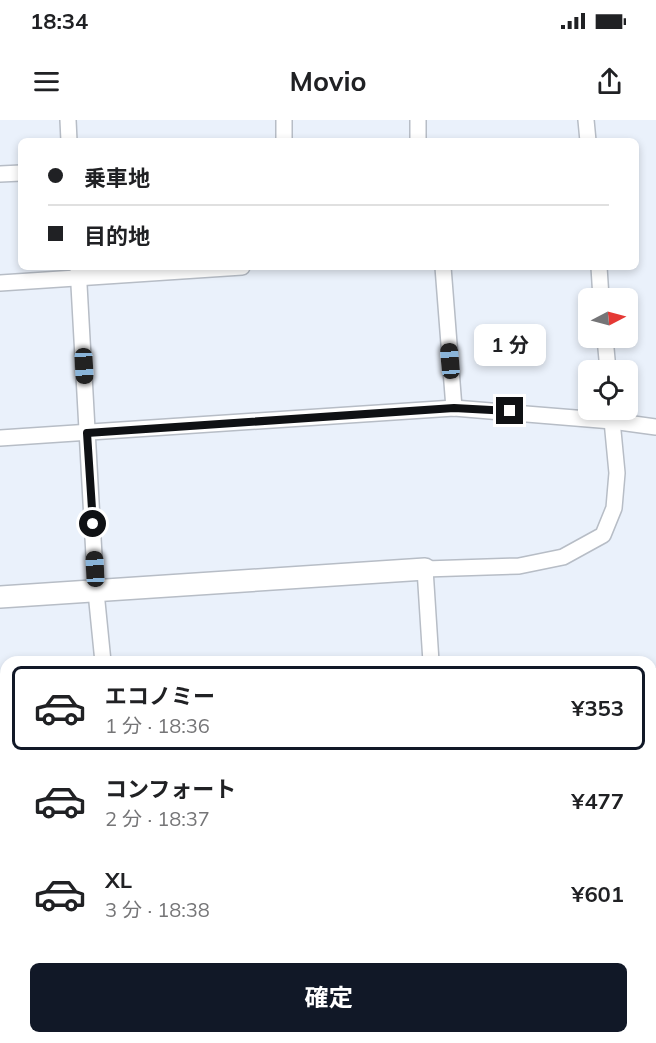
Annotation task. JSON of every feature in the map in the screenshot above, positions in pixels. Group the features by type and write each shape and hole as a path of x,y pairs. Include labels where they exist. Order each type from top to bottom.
{"street":[{"path":"68,120 69,138"},
{"path":"284,120 284,138"},
{"path":"418,120 418,138"},
{"path":"586,120 588,138"},
{"path":"0,174 18,173"},
{"path":"0,283 78,273 160,270"},
{"path":"443,270 454,408"},
{"path":"599,270 600,288"},
{"path":"78,273 96,592 102,656"},
{"path":"0,438 454,408 578,414"},
{"path":"0,597 424,569 519,566 563,557 603,535 614,508 617,473 612,420"},
{"path":"630,420 656,427"},
{"path":"424,569 431,656"}],"route":[{"path":"93,524 87,433 454,408 510,411"}]}
